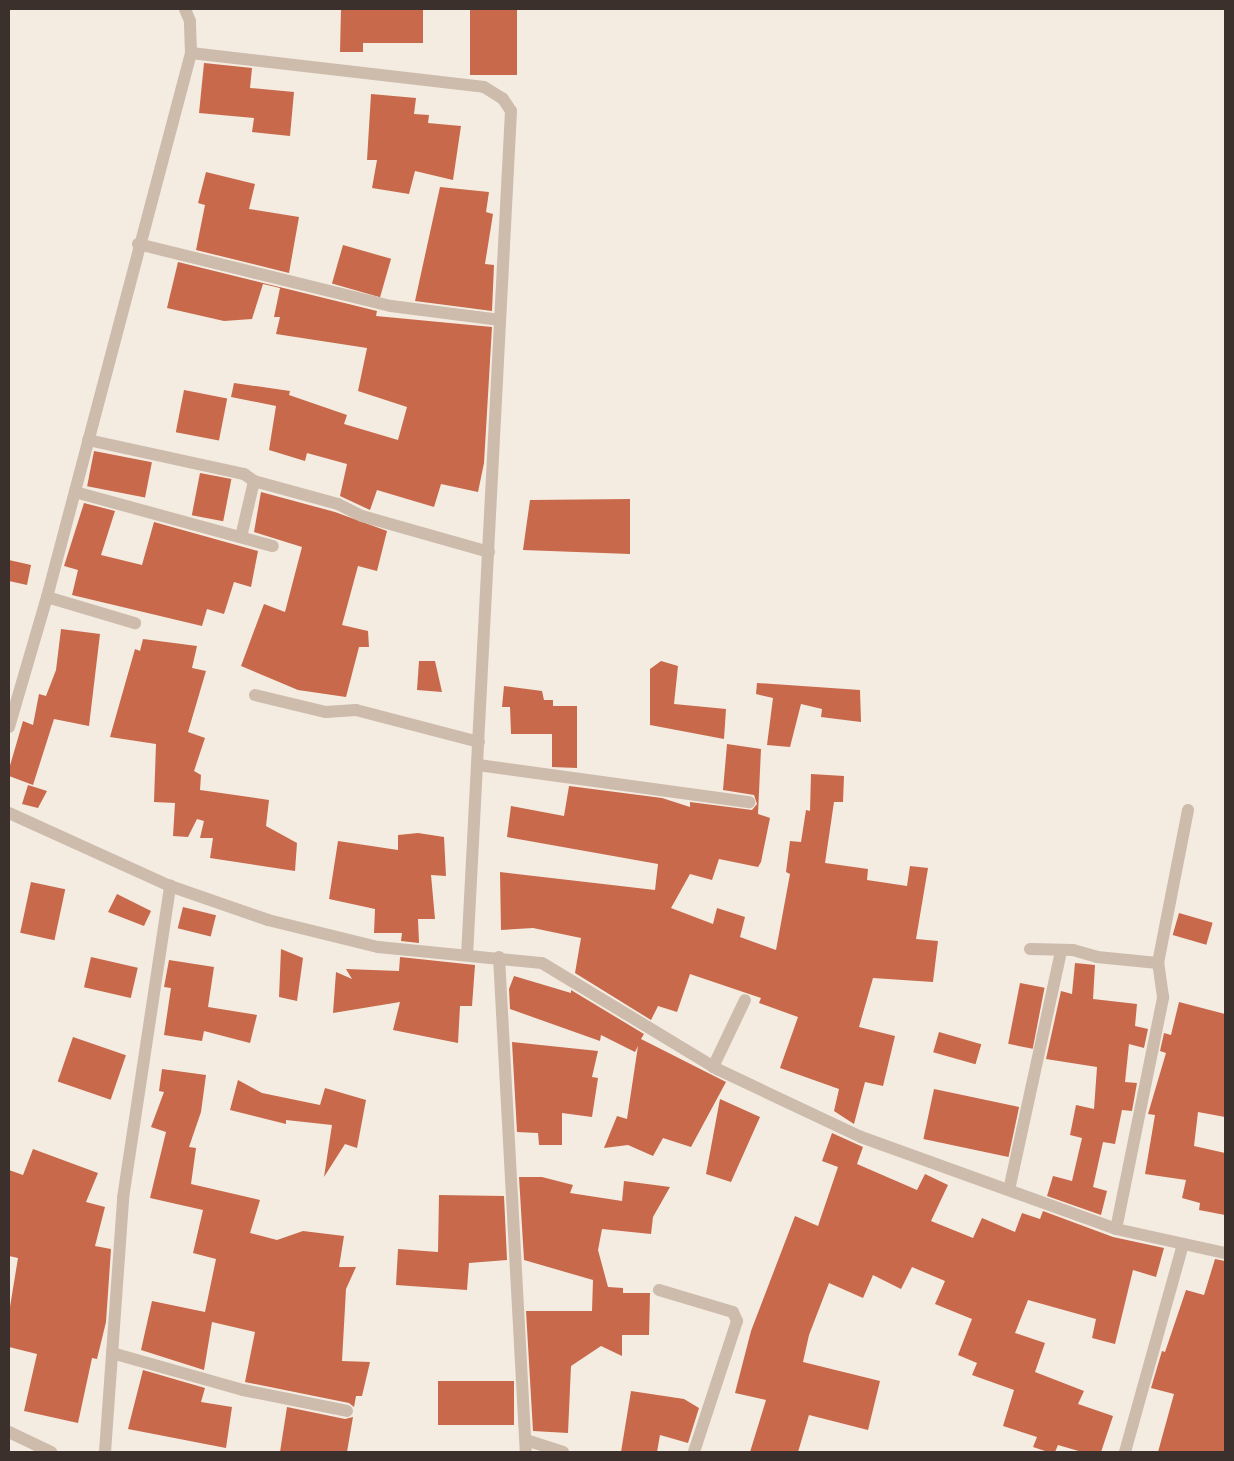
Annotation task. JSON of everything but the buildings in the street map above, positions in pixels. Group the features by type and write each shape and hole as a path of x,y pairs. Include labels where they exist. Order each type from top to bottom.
{"street":[{"path":"9,727 47,597 138,244 191,53 190,21 185,9"},
{"path":"191,53 484,87 504,99 510,111 467,955"},
{"path":"138,244 391,306 500,320"},
{"path":"88,440 244,474 254,481 488,552"},
{"path":"241,537 254,481"},
{"path":"74,492 274,546"},
{"path":"47,597 135,623"},
{"path":"255,695 326,712 356,710 479,742"},
{"path":"478,765 750,802"},
{"path":"1116,1229 1163,997 1158,963 1188,810"},
{"path":"9,813 170,886 268,920 351,942 542,963 713,1067 861,1137 1116,1229 1225,1253"},
{"path":"106,1452 123,1198 170,886"},
{"path":"1030,949 1074,950 1097,957 1158,963"},
{"path":"1008,1190 1061,951"},
{"path":"499,957 526,1446 563,1452"},
{"path":"713,1067 745,1000"},
{"path":"1125,1452 1183,1244"},
{"path":"659,1290 733,1312 737,1321 694,1452"},
{"path":"112,1353 243,1390 347,1411"},
{"path":"9,1432 51,1452"}]}
